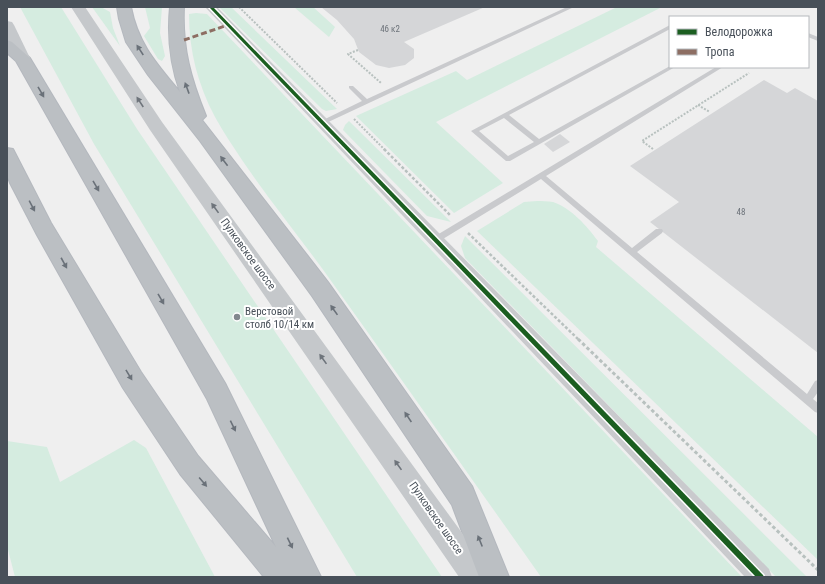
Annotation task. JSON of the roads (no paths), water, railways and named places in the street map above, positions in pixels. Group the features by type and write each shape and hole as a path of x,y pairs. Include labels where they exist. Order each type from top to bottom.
{"highway":[{"path":"124,7 126,19 134,42 154,71 206,137 320,289 462,496 494,577"},
{"path":"177,7 176,50 185,85 206,137"},
{"path":"7,45 22,58 216,391 306,577"},
{"path":"7,154 44,229 132,380 188,465 283,577"}],"main road":[{"name":"Пулковское шоссе","path":"78,7 156,126 478,577"},
{"path":"7,25 22,58"}],"street":[{"path":"211,7 761,577"}],"lane":[{"path":"322,122 571,7"},
{"path":"669,28 474,130 508,159 670,68"},
{"path":"435,240 718,68"},
{"path":"351,87 367,102"},
{"path":"504,115 539,142"},
{"path":"542,176 818,409"},
{"path":"632,252 659,231"},
{"path":"808,400 818,384"}],"place":[{"name":"Верстовой столб 10/14 км","path":"237,317"}]}
